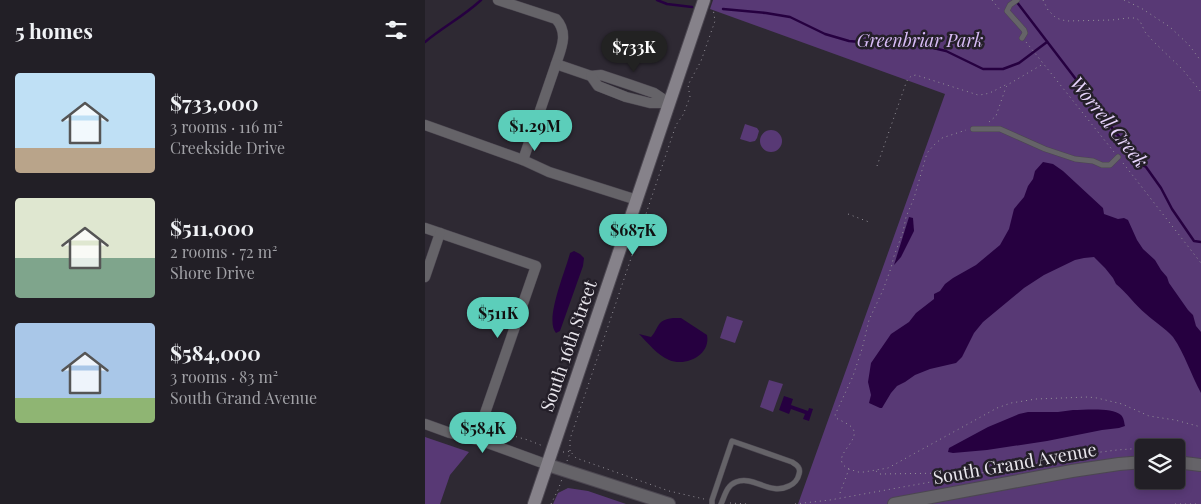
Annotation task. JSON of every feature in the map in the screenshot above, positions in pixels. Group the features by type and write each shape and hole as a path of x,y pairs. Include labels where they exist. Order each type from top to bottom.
{"main road":[{"name":"South 16th Street","path":"535,504 669,103 709,2"}],"street":[{"path":"498,0 556,19 563,31 564,38 556,64 523,160"},
{"path":"556,64 591,76 601,75 631,85 654,93 669,103"},
{"path":"591,76 597,86 626,97 650,103 669,103"},
{"path":"425,125 523,160 549,172 637,200"},
{"path":"425,228 536,266 483,419"},
{"path":"425,277 440,233"},
{"path":"425,424 485,442 548,465 669,504"},
{"name":"South Grand Avenue","path":"894,504 1100,467 1135,463"},
{"path":"1185,463 1199,465"}],"lane":[{"path":"1017,0 1010,5 1007,11 1024,30 1025,33 1022,38"},
{"path":"626,97 631,85"},
{"path":"973,129 1000,129 1045,149 1106,165 1110,165 1118,157"},
{"path":"712,504 732,441 792,462 800,470 797,480 782,488 770,488 745,481 735,483 726,491 721,504"}],"path":[{"path":"1043,0 1048,10 1056,18 1065,21 1137,18 1145,32 1183,70 1201,92"},
{"path":"1124,0 1141,8 1170,27 1189,45 1201,61"},
{"path":"569,457 570,439 676,125 683,115 689,97 688,84 701,61 715,21 709,2"},
{"path":"1028,45 1040,59"},
{"path":"877,166 905,83 912,76 916,75 978,95 986,95 995,92 1043,64"},
{"path":"1009,84 1006,87 996,116 992,120 973,129 942,138 933,145 925,157 891,268 869,320 853,376 835,415 836,418 854,431 854,435 841,461 844,466 858,472 888,468 997,408 1011,403 1036,399 1097,398 1122,404 1149,416 1201,427"},
{"path":"848,214 869,222"},
{"path":"470,429 492,430 541,445"},
{"path":"795,504 831,500 1093,453 1135,449"},
{"path":"566,452 570,452 576,458 669,491 707,499"},
{"path":"840,493 849,469"},
{"path":"875,470 880,474 952,474 957,492"},
{"path":"551,504 559,487"},
{"path":"728,503 747,504"},
{"path":"1175,504 1196,504"}],"green space":[{"name":"Greenbriar Park","path":"713,0 1201,0 1201,504 798,504 945,94 710,9"},
{"path":"745,124 757,128 759,131 755,141 750,142 740,139"},
{"path":"771,130 781,137 782,141 775,151 771,152 761,145 760,141 767,131"},
{"path":"727,316 743,321 735,343 720,338"},
{"path":"769,380 783,384 773,412 760,407"},
{"path":"425,437 469,452 450,475 440,504 425,504"},
{"path":"568,488 588,491 626,504 553,504 558,493"}],"shaded area":[{"path":"1043,162 1053,164 1063,171 1103,208 1104,214 1128,220 1143,249 1155,260 1169,283 1193,315 1196,326 1201,332 1201,393 1173,337 1138,307 1094,257 1075,260 1044,275 1024,288 983,322 974,333 962,357 956,363 930,369 915,375 897,386 882,408 869,403 871,395 868,382 871,363 891,334 909,322 916,313 934,299 934,294 940,291 945,284 976,265 1000,245 1009,229 1014,209 1024,197 1035,171"},
{"path":"909,217 913,218 914,231 901,257 894,265"},
{"path":"574,251 584,258 583,266 560,331 556,333 553,327 554,306 570,253"},
{"path":"673,318 681,318 707,335 705,348 696,358 683,362 669,360 657,352 639,334 651,337 661,322"},
{"path":"784,396 793,399 791,405 808,411 809,408 813,409 809,421 803,419 805,414 791,409 789,414 779,410"},
{"path":"1073,410 1117,412 1123,417 1125,426 987,450 948,452 949,448 988,427 1019,414"}],"waterway":[{"path":"425,42 481,0"},
{"path":"657,0 667,4 692,7"},
{"name":"Worrell Creek","path":"1016,1 1115,132 1127,145 1130,154 1136,156 1142,165 1146,167 1194,241 1201,242"},
{"path":"723,9 790,17 825,34 849,41 916,44 946,51 983,69 1003,69 1019,63 1047,42"}]}
